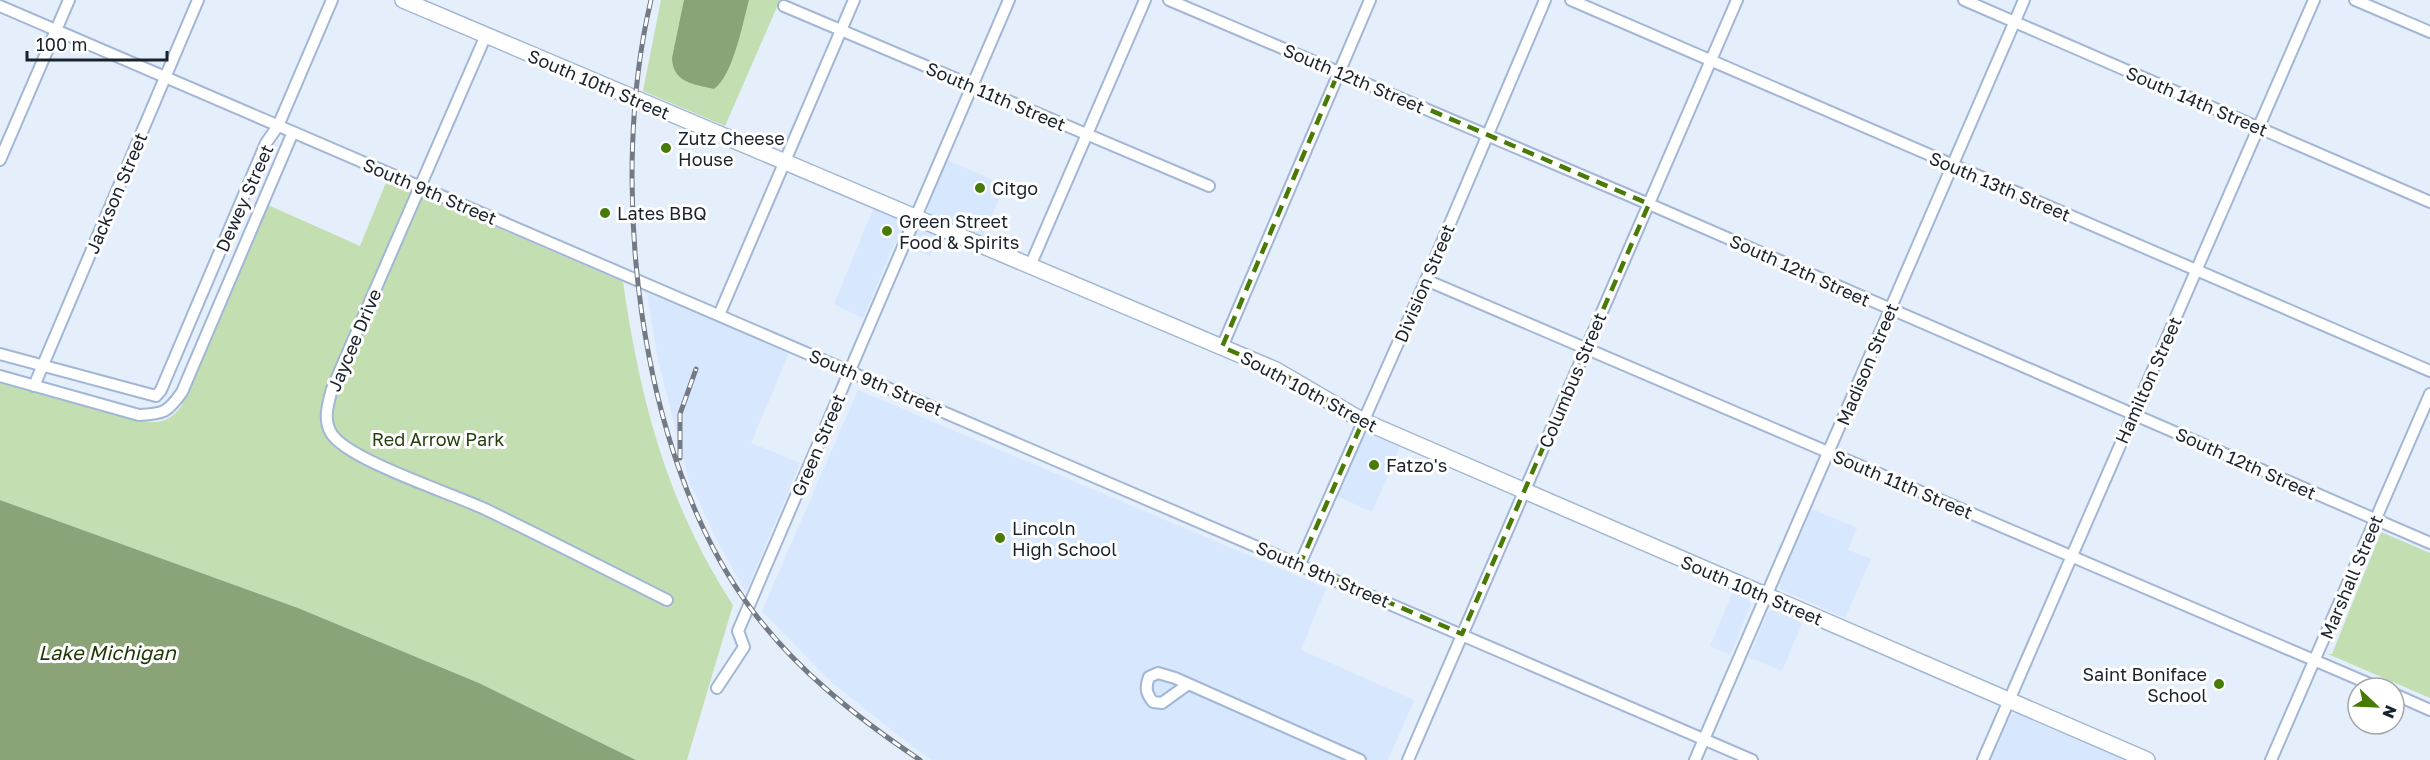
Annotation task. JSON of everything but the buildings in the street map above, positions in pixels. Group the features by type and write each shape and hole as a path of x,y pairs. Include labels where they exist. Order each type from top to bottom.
{"street":[{"path":"0,160 69,0"},
{"name":"Jackson Street","path":"34,386 198,0"},
{"name":"Dewey Street","path":"156,396 161,390 266,143 278,126 332,0"},
{"name":"South 10th Street","path":"403,0 1276,370 1363,421 2146,760"},
{"path":"719,315 854,0"},
{"name":"Green Street","path":"717,688 744,647 738,631 1009,0"},
{"path":"1030,266 1145,0"},
{"name":"South 12th Street","path":"1169,0 1487,134 2430,543"},
{"path":"1222,347 1370,0"},
{"name":"Division Street","path":"1300,564 1426,280 1545,0"},
{"name":"South 13th Street","path":"1571,0 2430,371"},
{"name":"Columbus Street","path":"1408,760 1737,0"},
{"name":"South 14th Street","path":"1964,0 2430,202"},
{"name":"Madison Street","path":"1695,760 2024,0"},
{"name":"Hamilton Street","path":"1983,760 2314,0"},
{"path":"2355,0 2430,32"},
{"name":"South 9th Street","path":"0,6 1752,760"},
{"name":"South 11th Street","path":"784,6 1209,186"},
{"name":"Jaycee Drive","path":"486,35 332,389 326,416 332,434 346,448 377,464 484,508 667,600"},
{"name":"Dewey Street","path":"159,414 171,408 182,392 293,132"},
{"path":"214,266 232,274"},
{"name":"South 11th Street","path":"1426,280 2350,676"},
{"path":"0,354 156,396 159,414 139,415 0,376"},
{"name":"Marshall Street","path":"2271,760 2430,394"},
{"path":"1187,685 1360,760"},
{"path":"2406,699 2430,710"}],"highlighted area":[{"path":"1339,71 1649,204 1462,634 1300,564 1363,421 1276,370 1222,347"}],"shaded area":[{"path":"947,160 1005,185 983,236 933,215 927,210"},
{"path":"874,207 939,235 930,256 895,242 863,318 834,304"},
{"path":"647,293 789,353 751,443 800,463 746,592 718,542 689,481 658,360"},
{"name":"Lincoln High School","path":"858,390 1326,588 1301,650 1414,700 1388,760 932,760 921,753 831,682 762,611"},
{"path":"1364,432 1400,447 1372,512 1335,495"},
{"path":"1812,509 1857,528 1848,550 1871,559 1845,618 1780,589 1780,583"},
{"path":"1733,592 1747,597 1751,604 1730,655 1710,646"},
{"path":"1772,610 1802,623 1782,671 1749,657 1767,614"},
{"path":"2013,714 2017,714 2125,760 1990,760"}],"green space":[{"path":"661,0 780,0 725,126 643,91"},
{"name":"Red Arrow Park","path":"387,180 623,282 638,368 660,450 690,528 733,605 687,760 636,760 479,683 298,608 0,500 0,381 144,421 166,420 182,405 268,205 360,246"},
{"path":"2381,532 2430,553 2430,698 2406,688 2406,676 2379,676 2328,654 2332,654"}],"water":[{"path":"684,0 749,0 732,61 727,73 714,89 686,81 676,73 673,66 672,58"},
{"name":"Lake Michigan","path":"0,500 298,608 479,683 636,760 0,760"}],"railway":[{"path":"651,0 638,72 632,150 634,231 642,314 657,395 680,473 711,544 749,606 767,629 806,671 850,709 920,760"},
{"path":"680,458 680,414 696,369"}],"place":[{"name":"Zutz Cheese House","path":"666,148"},
{"name":"Citgo","path":"980,188"},
{"name":"Lates BBQ","path":"605,213"},
{"name":"Green Street Food & Spirits","path":"887,231"},
{"name":"Fatzo's","path":"1374,465"},
{"name":"Lincoln High School","path":"1000,538"},
{"name":"Saint Boniface School","path":"2219,684"}]}
